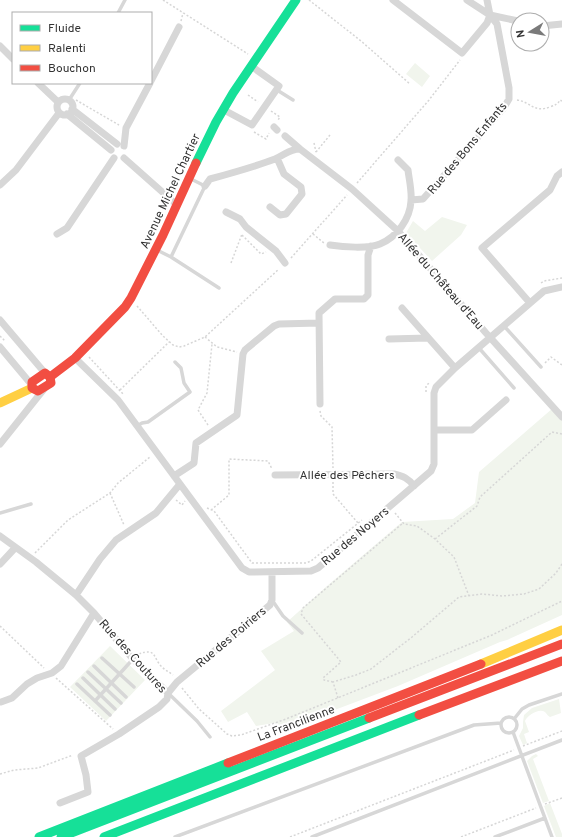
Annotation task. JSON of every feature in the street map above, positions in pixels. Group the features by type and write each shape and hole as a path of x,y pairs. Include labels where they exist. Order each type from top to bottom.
{"main road":[{"name":"Avenue Michel Chartier","path":"0,403 32,386 32,382 75,358 125,307 156,250 206,142 224,110 296,0"},
{"path":"46,387 51,383 47,375"},
{"name":"Avenue Michel Chartier","path":"32,386 38,391 46,387"},
{"name":"La Francilienne","path":"39,837 476,666 562,630"},
{"path":"61,837 562,644"},
{"path":"104,837 562,661"}],"street":[{"path":"393,0 462,53 487,23 490,15"},
{"path":"467,0 490,15 510,19"},
{"name":"Rue des Bons Enfants","path":"411,200 423,199 503,109 509,99 509,88 497,24 490,15 487,0"},
{"path":"550,25 562,24"},
{"path":"152,78 179,27"},
{"path":"0,46 12,58"},
{"path":"224,110 252,125 279,86 254,63"},
{"path":"39,84 58,102"},
{"path":"124,158 126,153 124,146 126,128 149,84"},
{"path":"58,102 64,99 70,99 72,104 70,112"},
{"path":"58,102 57,107 59,113"},
{"path":"0,185 16,170 59,113 70,112 117,144 124,146"},
{"path":"70,112 111,150 111,154 114,158 119,160 124,158"},
{"name":"Allée du Château d'Eau","path":"285,136 352,190 398,231 490,338 562,417"},
{"path":"111,150 113,146 117,144"},
{"path":"205,186 210,179 245,170 277,158 292,149 300,149"},
{"path":"57,234 67,228 114,158"},
{"path":"124,158 177,205"},
{"path":"270,206 280,215 286,214 302,194 301,187 284,174 277,158"},
{"name":"Rue des Bons Enfants","path":"330,245 371,246 384,241 398,231 409,212 411,200 408,170 398,160"},
{"path":"530,303 482,248 550,190 557,176 562,172"},
{"path":"226,212 240,219 246,227 274,249 285,264"},
{"path":"320,404 319,313 335,299 364,299 368,295 368,255 371,246"},
{"name":"Rue des Noyers","path":"75,358 118,400 242,568 249,572 311,571 318,568 431,471 434,464 434,393 436,387 455,368 544,291 562,287"},
{"path":"402,308 455,368"},
{"path":"0,320 47,375"},
{"path":"174,476 194,463 196,443 237,415 243,354 246,350 274,326 279,324 320,323"},
{"path":"390,339 428,338"},
{"path":"0,347 32,386"},
{"path":"0,444 46,387"},
{"path":"434,430 472,430 506,400"},
{"name":"Allée des Pêchers","path":"275,475 394,474 403,476 410,480 414,486"},
{"path":"76,595 100,558 116,540 156,513 180,484"},
{"name":"Rue des Coutures","path":"0,536 76,595 94,613 133,659 168,693 167,699 159,707 81,756"},
{"path":"0,564 16,548"},
{"name":"Rue des Poiriers","path":"168,693 177,682 270,605 272,600 272,572"},
{"path":"1,702 12,698 36,678 52,673 61,666 94,613"},
{"path":"60,803 88,792 86,775 81,756"}],"lane":[{"path":"119,12 125,0"},
{"path":"70,99 79,84"},
{"path":"276,89 293,100"},
{"path":"171,257 205,186 189,179"},
{"path":"156,250 171,257 219,288"},
{"path":"504,326 541,367"},
{"path":"479,348 514,388"},
{"path":"137,426 148,422 190,392 184,383 181,368 175,362"},
{"path":"0,513 31,504"},
{"path":"272,600 283,616 302,633"},
{"path":"102,658 134,687"},
{"path":"94,701 133,659"},
{"path":"94,666 126,697"},
{"path":"88,672 121,702"},
{"path":"83,678 115,708"},
{"path":"77,684 110,715"},
{"path":"168,693 197,721 210,737"},
{"path":"514,719 522,709 562,694"},
{"path":"175,837 474,725 500,723 505,717 510,716 514,719 517,726 513,732"},
{"path":"500,723 501,728 505,732 513,732"},
{"path":"513,732 552,837"},
{"path":"312,837 562,740"},
{"path":"495,837 545,818"}],"path":[{"path":"165,0 254,63"},
{"path":"309,0 361,41 410,84"},
{"path":"131,298 163,336 169,342 178,347 204,337 295,255 429,100 460,60 462,53"},
{"path":"70,99 126,128"},
{"path":"509,99 521,101 536,109 543,110 558,104 560,100 562,101"},
{"path":"314,143 316,152 330,135"},
{"path":"231,263 242,235 243,222"},
{"path":"313,234 327,246 330,245"},
{"path":"242,235 261,254 274,249"},
{"path":"204,337 217,347 243,354"},
{"path":"120,390 169,342"},
{"path":"212,344 207,393 198,410 212,432"},
{"path":"82,350 127,398"},
{"path":"541,367 551,357 562,365"},
{"path":"320,404 321,416 332,427 333,494 358,523"},
{"path":"435,540 477,506 480,497 552,432 562,434"},
{"path":"30,558 68,520 110,493 118,483 152,455"},
{"path":"210,510 229,495 229,459 268,461 275,475"},
{"path":"110,493 127,533"},
{"path":"204,504 208,509 214,512 252,563 306,563 311,561 363,518"},
{"path":"390,506 404,524 417,526 454,557 469,596"},
{"path":"403,523 303,608 301,614 341,662 323,678 324,680 333,682 356,676 371,668 412,637 459,598 482,594 502,596 524,594 539,589 556,574 562,564"},
{"path":"133,659 146,652 152,653 157,658 159,665 176,678 177,682 200,709 227,734 232,736 254,730 338,698 492,635 562,600"},
{"path":"0,626 118,734"},
{"path":"333,682 338,698"},
{"path":"290,837 562,731"},
{"path":"0,774 14,770 38,768 75,754 81,756"},
{"path":"461,837 562,798"}],"shaded area":[{"path":"415,63 430,76 422,87 406,74"},
{"path":"442,217 467,225 461,235 432,261 406,233 413,221 425,231"},
{"path":"553,408 562,414 562,615 398,686 287,728 274,723 256,726 247,712 228,722 221,711 275,670 261,651 294,631 287,622 402,522 453,519 475,503 479,472"},
{"path":"110,646 145,680 106,721 70,687"},
{"path":"559,699 561,713 550,717 545,712 540,711 531,714 526,719 525,721 529,732 524,734 527,743 523,745 519,736 523,728 524,715 532,708"},
{"path":"536,754 538,756 533,759 549,801 543,803 527,761"},
{"path":"550,803 562,837 556,837 544,806"}],"traffic: fast":[{"path":"196,163 216,122 233,93 296,0"},
{"path":"104,837 419,715"},
{"path":"61,837 369,718"},
{"path":"39,837 228,763"}],"traffic: slow":[{"path":"0,403 32,388"},
{"path":"481,664 562,630"}],"traffic: jam":[{"path":"50,377 75,358 125,307 163,235 196,163"},
{"path":"45,373 50,377 51,383 38,391 32,388 32,382 45,373"},
{"path":"369,718 562,644"},
{"path":"419,715 562,661"},
{"path":"228,763 481,664"}]}
